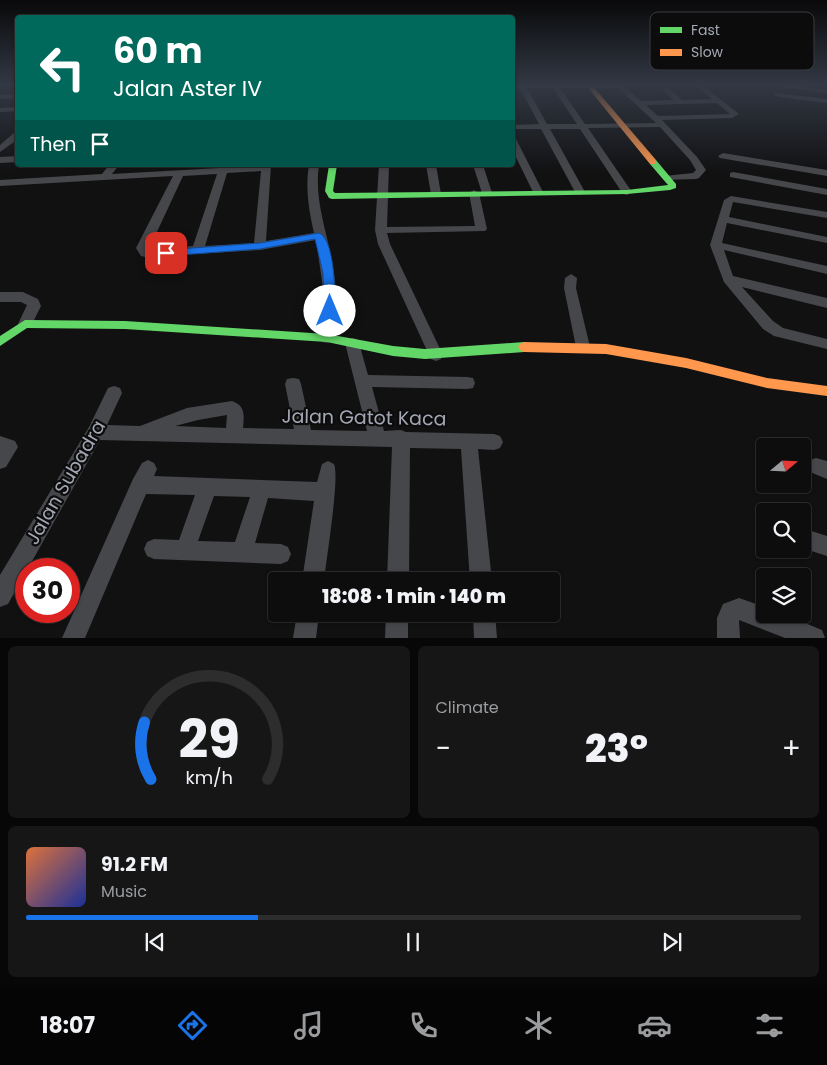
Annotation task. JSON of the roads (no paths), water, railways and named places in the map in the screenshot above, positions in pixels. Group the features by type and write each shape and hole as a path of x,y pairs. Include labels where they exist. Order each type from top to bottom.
{"street":[{"path":"537,114 580,192"},
{"path":"574,114 627,192"},
{"path":"333,167 329,191 332,196 627,192 670,188 672,186 667,178 613,114"},
{"path":"651,114 694,159 701,170 696,176 667,178"},
{"path":"515,127 623,126 732,116 736,114"},
{"path":"0,140 15,137"},
{"path":"0,149 15,137"},
{"path":"515,145 538,192"},
{"path":"723,156 827,174"},
{"path":"0,160 15,159"},
{"path":"104,178 112,167"},
{"path":"0,183 155,174 159,178 177,177 224,168 266,167 260,246"},
{"path":"314,167 312,184 319,236 326,255 329,273 330,297 327,338"},
{"path":"384,167 381,230 384,244 436,355"},
{"path":"431,167 436,194"},
{"path":"479,167 487,193"},
{"path":"197,251 224,168"},
{"path":"733,176 827,192"},
{"path":"177,177 142,248 143,251 150,254 260,246 319,236"},
{"path":"381,230 481,229 474,193"},
{"path":"827,215 733,198 729,200 716,245 728,279 768,325 779,332 827,344"},
{"path":"723,219 827,240"},
{"path":"716,245 827,270"},
{"path":"570,278 570,288 583,347"},
{"path":"728,279 827,303"},
{"path":"0,297 23,297 33,302 34,306 25,324 0,342"},
{"path":"25,324 125,325 327,338 394,351 436,355 519,346 583,347 606,349 686,363 767,383 827,391"},
{"path":"352,343 364,381 377,438"},
{"path":"364,381 468,383"},
{"path":"293,384 304,437"},
{"name":"Jalan Subadra","path":"0,596 95,432 114,393"},
{"name":"Jalan Gatot Kaca","path":"140,433 169,420 201,410 232,408 236,412 234,435"},
{"name":"Jalan Gatot Kaca","path":"95,432 401,438 494,442"},
{"path":"398,572 401,438"},
{"path":"469,441 480,572"},
{"path":"314,572 328,470"},
{"path":"73,638 144,477 208,486 326,492"},
{"path":"185,550 208,486"},
{"path":"242,553 262,488"},
{"path":"811,541 827,546"},
{"path":"154,549 281,554"},
{"path":"729,638 728,618 731,612 739,609 746,610 814,638"},
{"path":"304,638 307,622"},
{"path":"396,638 397,622"},
{"path":"485,622 486,638"}]}
